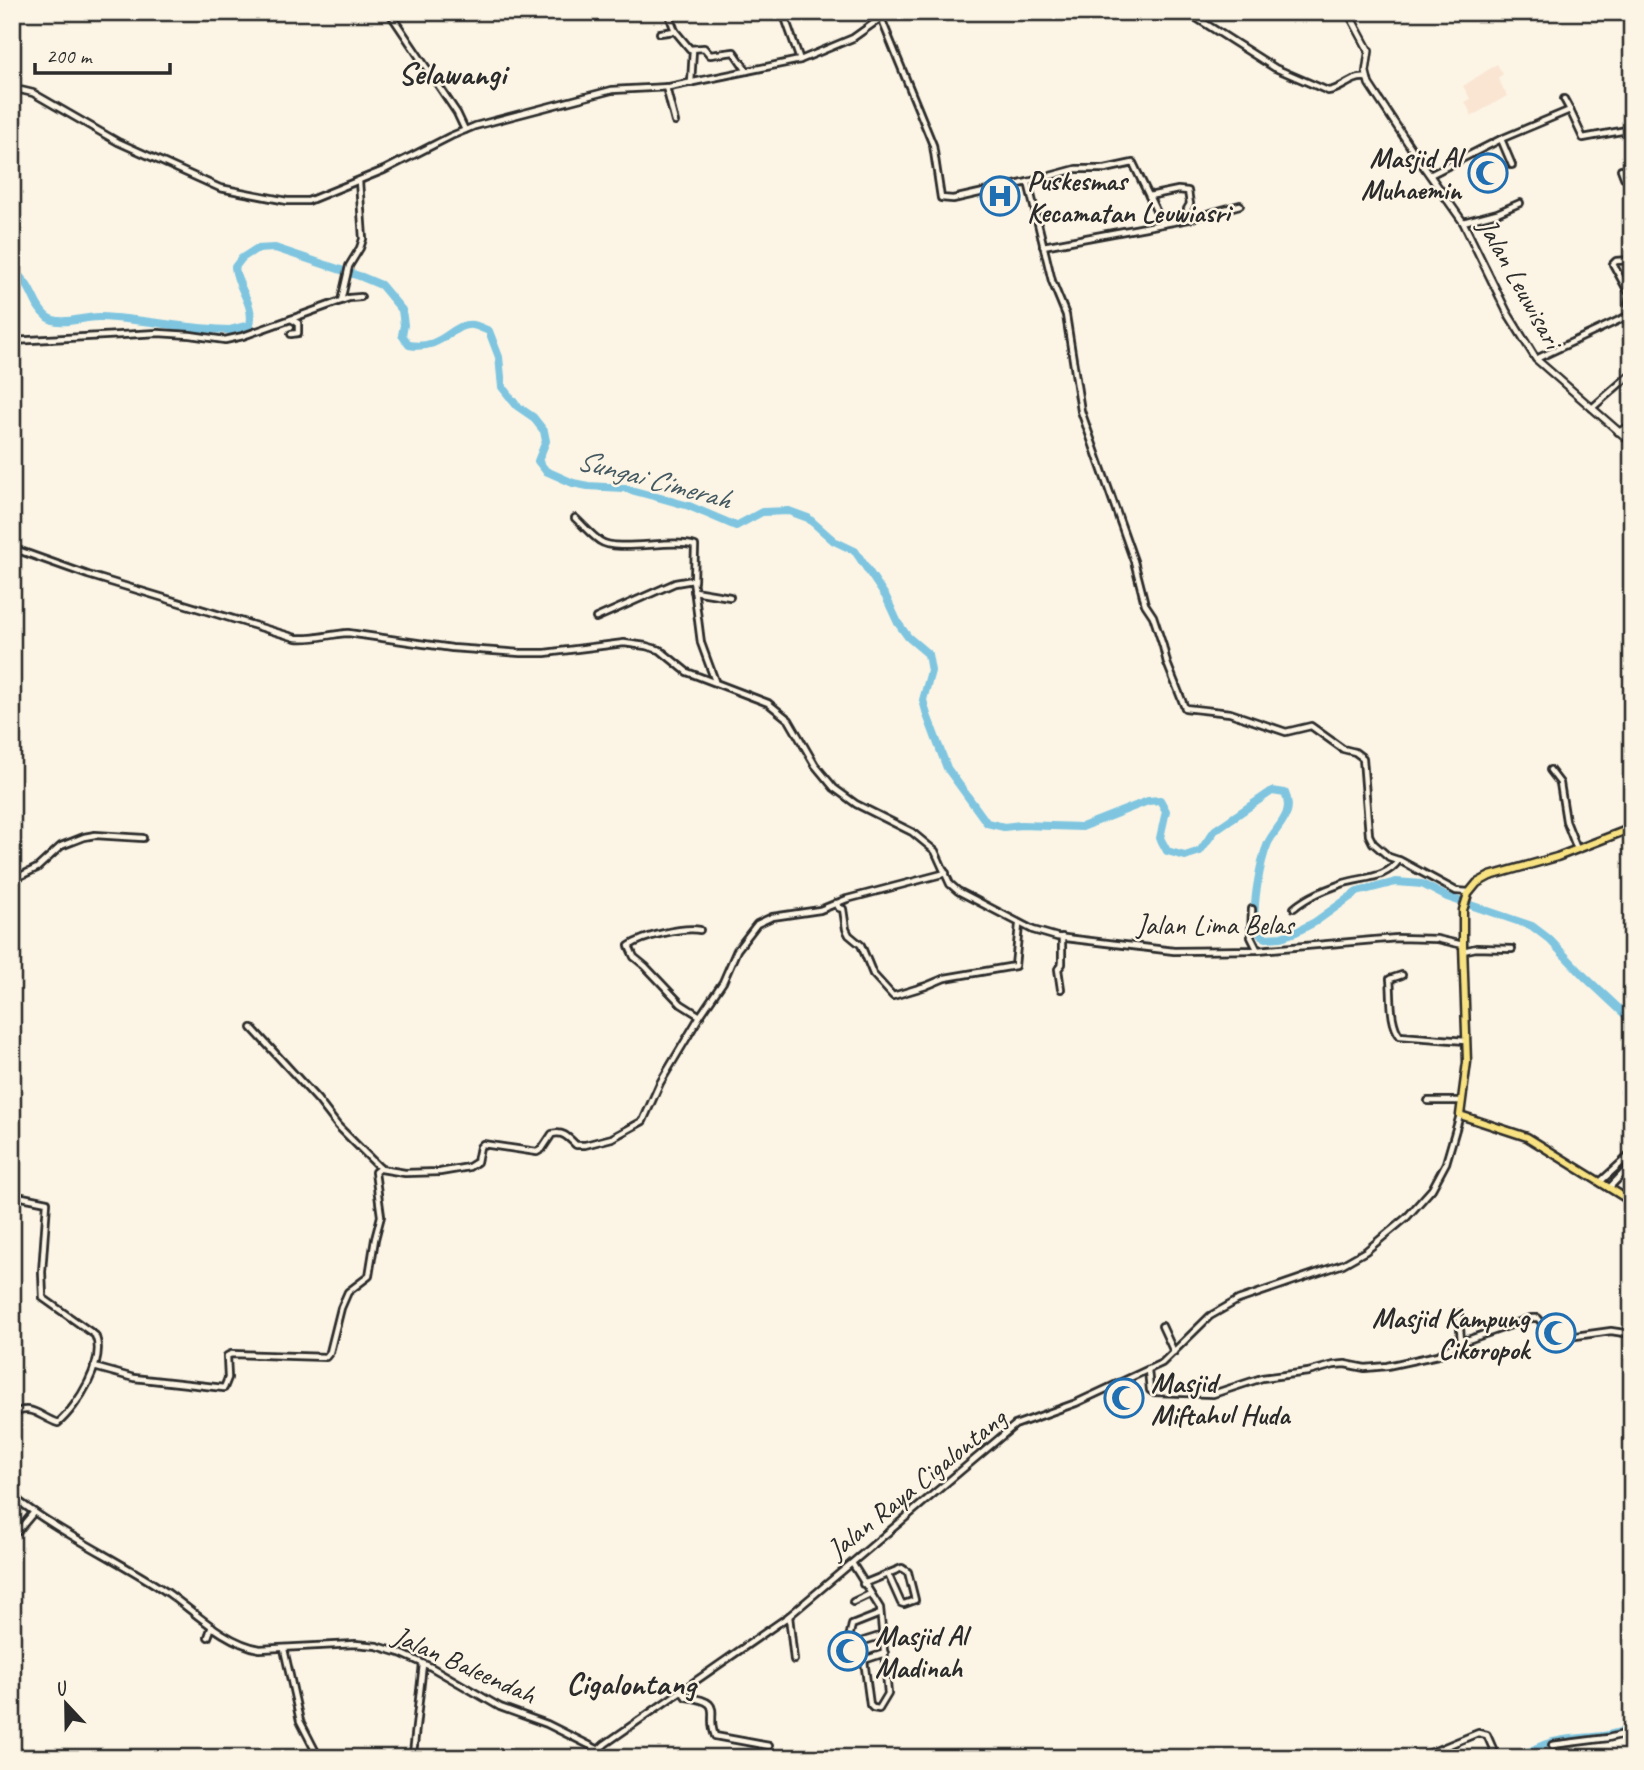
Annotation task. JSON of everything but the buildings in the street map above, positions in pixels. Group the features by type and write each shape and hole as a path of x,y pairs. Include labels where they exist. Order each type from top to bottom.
{"main road":[{"path":"1348,12 1369,51 1366,78"},
{"name":"Jalan Leuwisari","path":"1366,78 1393,122 1463,222 1507,313 1536,359 1632,443"},
{"path":"1632,828 1577,850 1499,872 1481,880 1469,893 1463,910 1468,1041 1460,1115 1527,1137 1632,1202"}],"street":[{"path":"389,12 457,113 465,130"},
{"path":"668,12 675,32 693,50 691,83"},
{"path":"783,12 800,60"},
{"path":"12,89 33,93 118,142 229,191 303,202 359,181 465,130 612,90 666,87 800,60 853,38 886,12"},
{"path":"1189,13 1275,68 1328,91 1356,78 1366,78"},
{"path":"881,18 933,145 941,198 953,199 1076,169 1105,169 1133,163 1162,223"},
{"path":"660,33 675,32"},
{"path":"693,50 704,48 711,55 734,52 747,71"},
{"path":"666,87 675,122"},
{"path":"1564,99 1583,138 1632,129"},
{"path":"1430,175 1501,139 1570,110"},
{"path":"1501,139 1512,165"},
{"path":"1621,169 1624,177 1632,176"},
{"path":"341,301 349,266 363,239 359,181"},
{"path":"1028,182 1052,281 1066,315 1081,411 1134,561 1145,604 1153,616 1167,663 1185,708 1230,713 1286,732 1311,726 1343,749 1359,754 1365,766 1364,789 1370,837 1386,855 1456,891 1469,893"},
{"path":"1149,196 1178,190 1188,191 1189,219"},
{"path":"1463,222 1497,213 1520,203"},
{"path":"1043,246 1189,219 1240,205"},
{"path":"1536,359 1632,313 1628,304 1631,298 1614,264 1616,261 1630,260"},
{"path":"12,341 158,333 190,334 225,340 243,337 341,301 361,297"},
{"path":"291,319 298,323 298,334 291,334"},
{"path":"1591,409 1632,373"},
{"path":"1617,432 1632,425"},
{"path":"575,518 599,540 610,545 682,543 695,546 694,591 701,643 715,682"},
{"name":"Jalan Lima Belas","path":"12,548 88,575 296,639 348,633 452,648 520,653 545,653 624,643 660,650 687,672 768,703 789,720 815,765 834,788 856,804 912,832 935,851 950,884 958,891 1019,925 1062,937 1174,951 1258,950 1397,938 1437,939 1463,948 1512,949"},
{"path":"596,618 682,580 690,579 694,582"},
{"path":"694,591 730,597"},
{"path":"1550,770 1560,783 1566,821 1577,850"},
{"path":"12,880 37,868 61,846 84,836 143,838"},
{"path":"1294,908 1336,886 1381,875 1392,869 1399,860"},
{"path":"252,1028 318,1100 338,1126 357,1142 380,1168 405,1173 443,1172 469,1167 477,1162 480,1147 487,1143 537,1152 552,1134 556,1133 567,1136 576,1145 582,1145 626,1132 643,1121 657,1087 723,982 737,950 757,924 767,919 818,911 918,878 946,873"},
{"path":"836,903 844,911 849,936 861,945 873,974 893,996 945,978 1015,966 1019,925"},
{"path":"1252,909 1251,937 1258,950"},
{"path":"700,930 691,928 629,946 634,957 646,966 681,1004 700,1016"},
{"path":"1061,989 1058,969 1062,964 1062,937"},
{"path":"1402,975 1392,976 1390,979 1390,1001 1396,1031 1400,1037 1468,1041"},
{"path":"1429,1101 1462,1101"},
{"name":"Jalan Raya Cigalontang","path":"590,1758 597,1749 789,1616 1015,1425 1076,1403 1148,1370 1168,1359 1189,1334 1224,1307 1250,1294 1349,1262 1382,1238 1407,1217 1432,1189 1446,1163 1460,1115"},
{"path":"1600,1183 1632,1153"},
{"path":"1609,1188 1632,1164"},
{"path":"94,1367 134,1378 224,1388 228,1378 229,1355 257,1353 323,1358 330,1352 341,1308 348,1292 369,1276 374,1239 381,1216 374,1178 375,1171 380,1168"},
{"path":"12,1195 47,1202 42,1294 46,1302 95,1335 98,1346 92,1375 70,1413 58,1423 32,1410 20,1410 12,1415"},
{"path":"1458,1313 1461,1342"},
{"path":"1148,1370 1149,1387 1153,1392 1213,1394 1262,1378 1308,1372 1334,1365 1365,1368 1387,1366 1438,1355 1461,1342 1533,1318 1538,1318 1553,1339 1611,1331 1624,1333 1632,1329"},
{"path":"1162,1326 1174,1352"},
{"name":"Jalan Baleendah","path":"12,1496 50,1524 167,1593 212,1626 250,1647 284,1649 355,1644 377,1646 423,1664 500,1707 526,1715 597,1749"},
{"path":"12,1533 18,1531 34,1512"},
{"path":"852,1563 863,1584 878,1603 880,1614 888,1694 878,1709 870,1705 864,1660"},
{"path":"863,1584 902,1568 906,1569 915,1600 901,1603 888,1574"},
{"path":"853,1602 870,1594"},
{"path":"880,1614 852,1625 849,1638 856,1656 864,1660 885,1653"},
{"path":"789,1616 794,1660"},
{"path":"208,1637 212,1626"},
{"path":"851,1645 883,1635"},
{"path":"284,1649 300,1721 319,1758"},
{"path":"413,1754 423,1664"},
{"path":"681,1690 686,1696 701,1697 712,1707 713,1733 716,1736 769,1746"},
{"path":"1552,1745 1632,1732"},
{"path":"1418,1758 1478,1733 1487,1735 1497,1758"}],"shaded area":[{"path":"1497,64 1503,74 1498,78 1507,96 1472,116 1465,102 1470,99 1463,86"}],"waterway":[{"name":"Sungai Cimerah","path":"12,271 25,282 42,312 52,320 100,317 230,330 250,325 251,317 235,267 242,258 256,249 275,248 381,285 402,310 402,335 409,345 421,346 439,341 466,325 475,325 489,331 499,357 502,387 517,406 533,417 544,431 546,441 538,461 546,471 573,483 623,488 689,506 736,526 762,512 789,511 808,518 834,541 855,551 886,597 898,623 908,637 928,654 931,671 923,700 927,715 947,768 987,823 1004,827 1082,827 1148,801 1160,800 1166,811 1160,838 1167,851 1185,856 1200,851 1215,830 1272,791 1285,793 1288,808 1284,820 1268,843 1257,887 1256,923 1259,932 1266,938 1296,932 1357,892 1396,882 1422,884 1447,897 1532,926 1549,939 1632,1021"},
{"name":"Sungai Cimerah","path":"1632,1082 1624,1092 1632,1114"},
{"path":"1521,1758 1548,1743 1603,1736 1632,1728"}],"place":[{"name":"Masjid Al Muhaemin","path":"1488,173"},
{"name":"Puskesmas Kecamatan Leuwiasri","path":"1000,196"},
{"name":"Masjid Kampung Cikoropok","path":"1556,1333"},
{"name":"Masjid Miftahul Huda","path":"1124,1398"},
{"name":"Masjid Al Madinah","path":"848,1651"}],"district":[{"name":"Selawangi","path":"452,73"},
{"name":"Cigalontang","path":"631,1683"}]}
